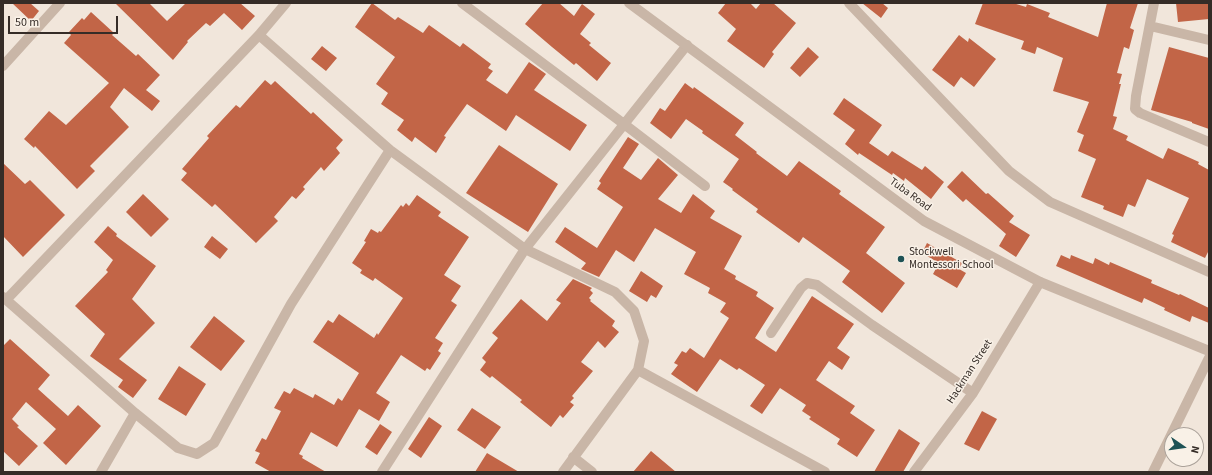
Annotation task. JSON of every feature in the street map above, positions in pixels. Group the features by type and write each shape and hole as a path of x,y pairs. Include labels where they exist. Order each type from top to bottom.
{"street":[{"path":"3,66 60,3"},
{"path":"286,3 259,36 5,299 135,413 178,448 197,454 214,443 291,304 390,150"},
{"path":"462,3 705,186"},
{"name":"Tuba Road","path":"629,3 924,221 1040,282 1209,351"},
{"path":"849,3 1009,171 1050,202 1209,272"},
{"path":"1154,3 1136,96 1135,109 1140,113 1209,142"},
{"path":"1150,26 1209,40"},
{"path":"259,36 390,150 525,249 616,292 634,311 644,341 638,370 563,472"},
{"path":"382,472 525,249 687,45"},
{"name":"Hackman Street","path":"914,472 973,393 1040,282"},
{"path":"771,333 801,288 807,283 817,285 872,325 973,393"},
{"path":"1153,472 1209,358"},
{"path":"638,370 825,472"},
{"path":"102,472 135,413"},
{"path":"573,457 592,472"}],"building":[{"path":"12,3 30,3 39,11 31,21"},
{"path":"115,3 149,3 167,21 186,3 240,3 255,16 242,30 224,13 210,26 206,23 187,41 188,42 173,60"},
{"path":"372,3 395,20 398,17 423,33 429,25 460,47 463,43 491,64 488,68 493,71 486,80 507,94 529,62 546,74 534,90 587,125 570,151 516,115 506,131 467,104 444,136 446,137 436,153 415,137 412,142 397,130 404,120 381,104 388,93 376,84 395,57 355,27"},
{"path":"543,3 559,3 574,16 582,4 595,14 580,34 591,43 589,45 611,63 597,81 576,63 574,65 525,24"},
{"path":"726,3 750,3 756,9 761,3 773,3 796,23 772,52 774,54 764,68 727,41 736,29 718,13"},
{"path":"862,3 882,3 888,8 881,18"},
{"path":"983,3 1013,3 1026,7 1027,4 1050,13 1048,17 1098,37 1107,3 1138,3 1130,28 1134,30 1129,49 1124,47 1117,73 1122,74 1113,116 1117,117 1113,129 1128,136 1126,140 1163,159 1168,148 1199,162 1198,164 1209,170 1209,250 1205,258 1171,242 1174,235 1172,234 1189,198 1147,179 1135,207 1128,204 1123,217 1103,209 1104,206 1081,197 1096,159 1078,151 1084,135 1077,132 1089,102 1053,91 1063,58 1037,47 1035,54 1021,49 1024,41 975,24"},
{"path":"1176,3 1208,3 1209,19 1178,22"},
{"path":"91,12 114,33 112,35 136,56 138,54 160,75 146,90 160,101 152,111 124,88 110,107 129,127 90,166 95,171 77,189 35,146 34,148 24,139 49,111 66,125 109,83 64,43 71,35 69,32 82,18 84,20"},
{"path":"959,35 968,42 969,38 996,59 974,87 961,77 954,87 932,70"},
{"path":"322,46 337,58 326,71 311,59"},
{"path":"808,47 819,57 800,77 790,68"},
{"path":"1169,47 1209,58 1209,129 1192,122 1151,110"},
{"path":"265,80 271,85 275,81 311,114 313,112 343,140 336,148 340,153 324,171 321,167 303,187 305,189 296,199 292,196 274,217 278,221 256,243 215,204 212,207 181,180 187,173 182,169 209,138 207,136 236,105 240,108"},
{"path":"685,83 693,89 694,87 744,123 735,135 787,176 799,161 841,191 839,194 885,227 866,253 905,283 882,313 842,282 850,271 803,237 799,243 756,212 758,209 723,182 739,159 702,133 703,131 686,119 671,139 650,123 660,108 665,111"},
{"path":"844,98 882,125 869,143 888,156 892,151 922,170 925,166 944,182 931,199 905,178 904,181 893,173 892,175 859,153 858,155 845,144 855,130 833,114"},
{"path":"628,137 639,144 623,168 641,180 658,158 678,175 658,199 681,213 693,194 715,211 710,218 742,236 724,269 736,276 735,279 758,292 756,296 774,308 755,338 776,352 812,296 854,324 837,348 850,357 842,370 829,361 816,380 855,406 850,413 875,430 857,457 837,444 840,439 809,419 811,417 802,411 806,405 780,388 762,414 750,406 765,385 739,368 737,370 720,359 697,392 671,374 678,365 674,363 682,351 686,353 690,348 704,358 729,318 720,312 726,303 708,293 710,288 684,274 696,252 655,228 634,262 616,250 599,277 581,269 586,263 555,242 565,227 597,248 623,207 597,189 601,183 599,181"},
{"path":"499,145 558,184 528,232 466,193"},
{"path":"3,163 25,184 30,180 65,215 23,257 3,236"},
{"path":"962,171 986,194 988,193 1014,216 1009,222 1030,235 1016,257 999,246 1006,234 966,199 963,202 947,187"},
{"path":"143,194 169,219 151,237 126,212"},
{"path":"417,195 441,212 438,216 469,237 444,275 461,286 451,301 457,305 435,338 443,343 438,351 441,353 430,370 427,368 425,371 401,355 376,393 390,402 379,421 359,409 337,447 311,432 299,454 303,456 302,458 326,472 271,472 255,463 260,453 255,451 262,438 266,440 281,411 274,408 284,391 290,394 294,388 313,398 315,394 334,405 338,398 342,401 359,373 313,342 328,320 333,323 339,314 374,338 377,333 378,335 403,298 375,278 373,281 360,273 362,270 352,263 366,242 364,241 371,229 378,233 379,231 381,232 401,205 403,207 406,203 409,206"},
{"path":"108,226 117,234 116,236 156,266 132,299 155,323 119,359 147,380 133,398 118,387 123,380 90,356 105,334 75,306 108,272 106,270 113,260 94,242"},
{"path":"212,236 228,249 220,259 204,247"},
{"path":"927,243 962,263 959,269 966,273 957,288 933,274 939,263 922,253"},
{"path":"1061,255 1070,259 1071,255 1093,264 1095,258 1109,265 1110,262 1152,280 1151,283 1179,295 1180,294 1209,308 1209,323 1192,316 1190,322 1164,310 1165,308 1144,298 1142,303 1056,266"},
{"path":"641,271 663,286 656,298 651,295 647,302 629,291"},
{"path":"573,279 592,288 590,290 593,293 589,298 591,300 590,301 615,321 612,326 619,332 605,348 598,341 581,362 593,371 572,396 574,398 570,402 574,405 563,418 560,415 551,427 520,402 522,400 492,376 490,378 480,370 486,362 482,358 498,338 492,333 521,299 547,321 561,303 556,300"},
{"path":"214,316 245,341 221,371 190,347"},
{"path":"10,339 50,375 38,389 68,416 78,405 101,426 66,465 43,443 56,429 26,402 12,419 19,426 17,427 38,446 19,466 3,451 3,346"},
{"path":"179,366 206,384 186,416 158,399"},
{"path":"472,408 501,427 485,449 457,430"},
{"path":"982,411 997,419 979,451 964,444"},
{"path":"429,417 442,426 421,458 408,449"},
{"path":"380,424 392,432 377,455 365,447"},
{"path":"899,429 920,443 903,472 874,472"},
{"path":"651,451 676,472 633,472"},
{"path":"487,453 519,472 475,472"}],"place":[{"name":"Stockwell Montessori School","path":"901,259"}]}
